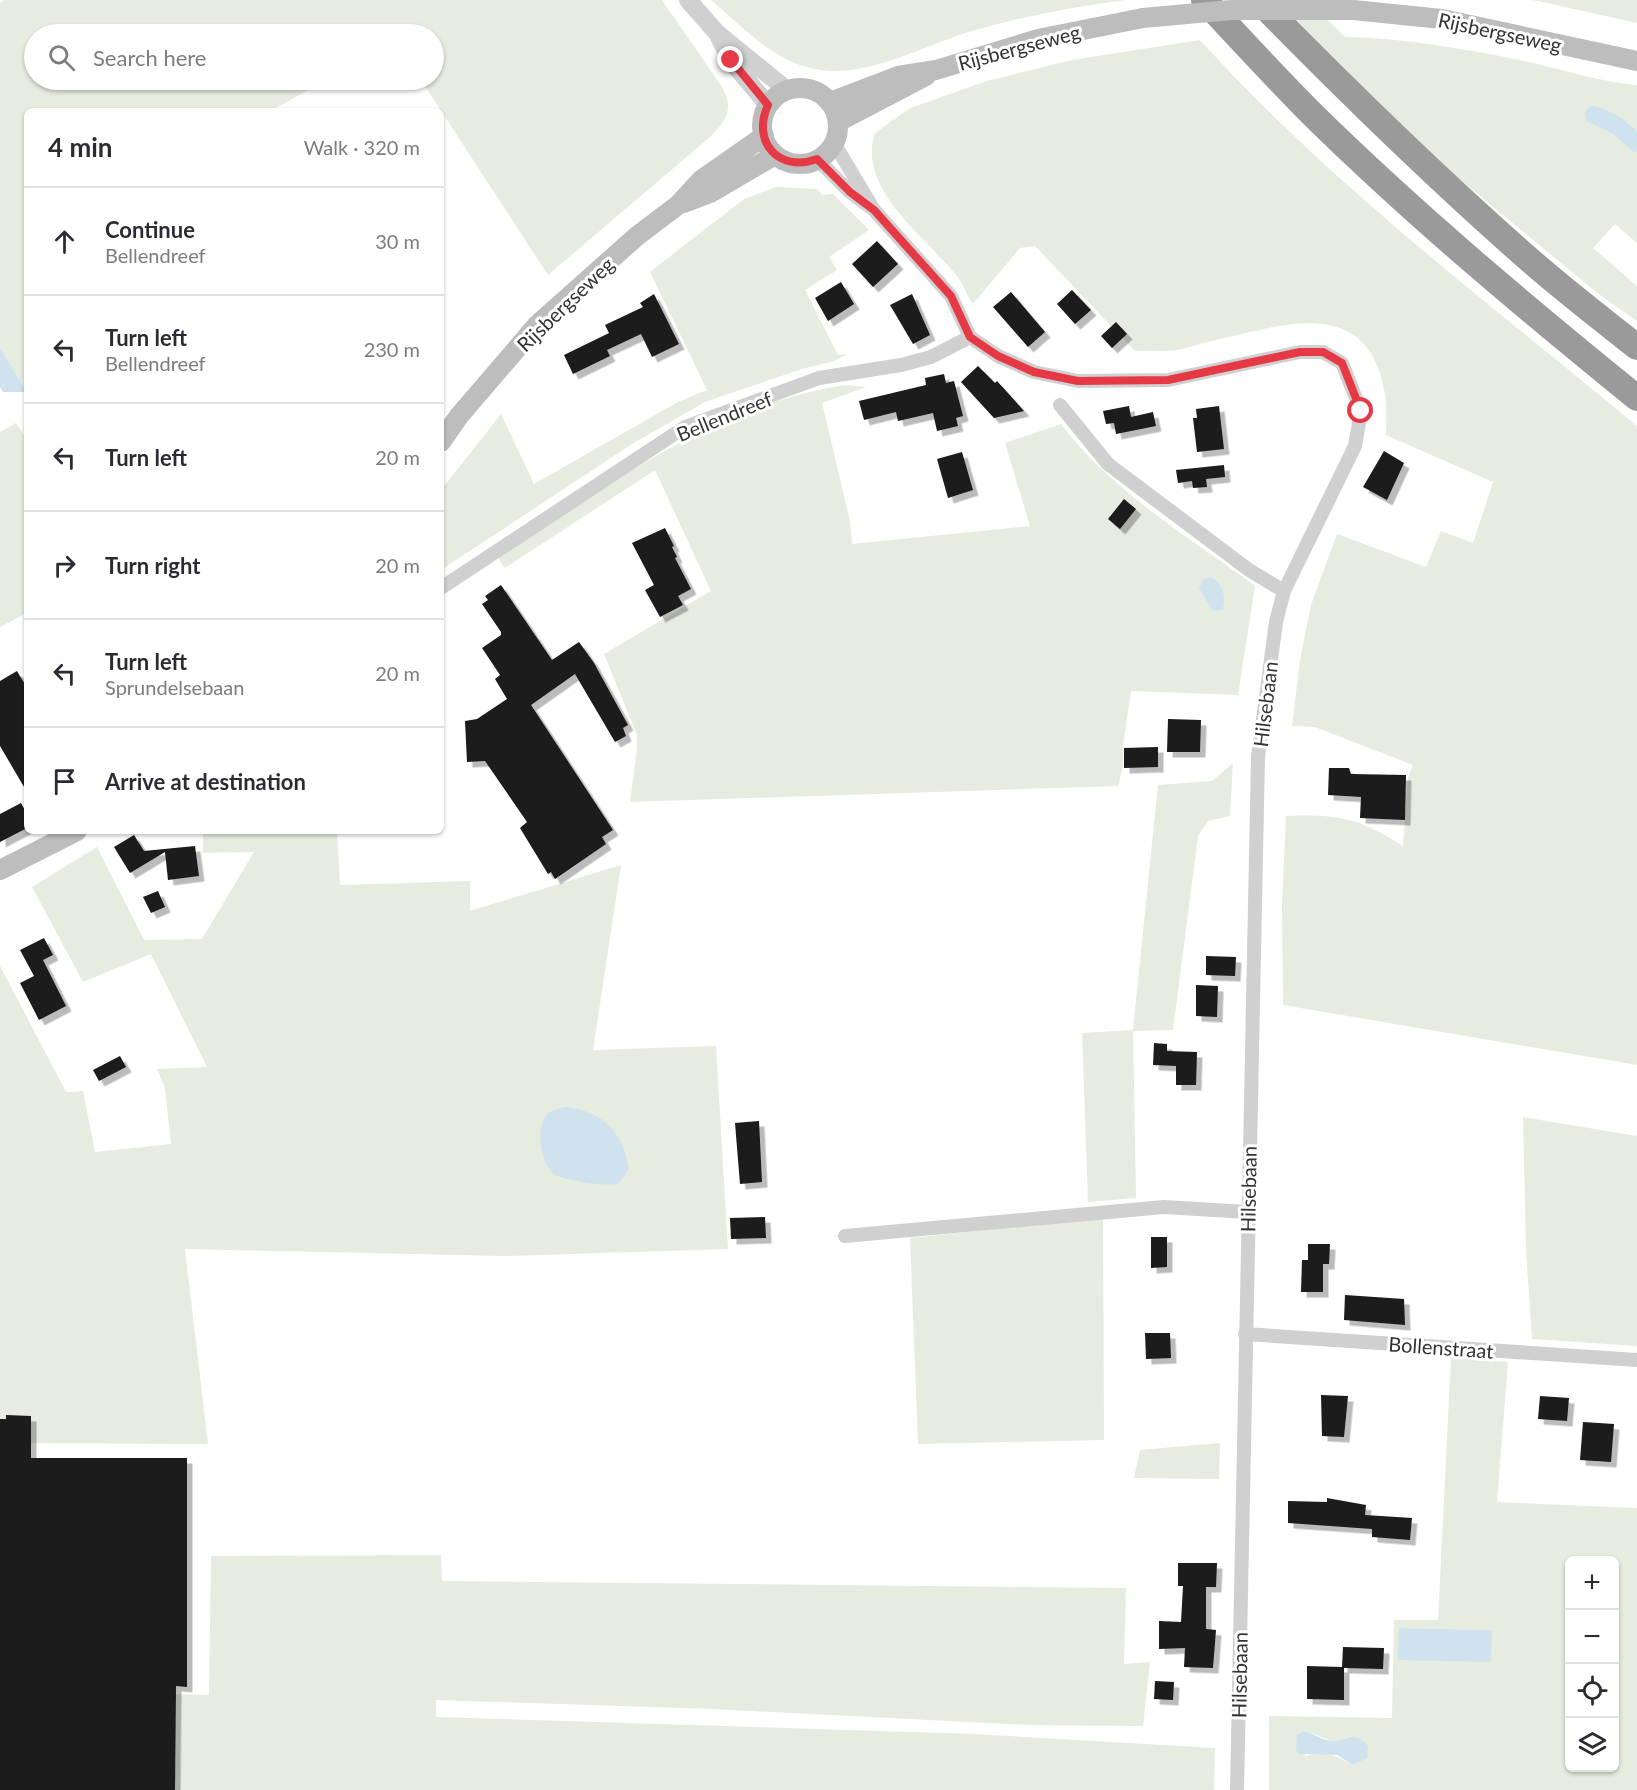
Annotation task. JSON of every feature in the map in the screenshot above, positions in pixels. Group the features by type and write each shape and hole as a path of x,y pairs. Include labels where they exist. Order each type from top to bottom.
{"highway":[{"path":"1204,0 1314,115 1408,203 1509,294 1637,398"},
{"path":"1258,0 1340,84 1440,179 1526,257 1637,347"}],"main road":[{"name":"Rijsbergseweg","path":"830,102 898,76 936,70 1038,39 1143,18 1231,10 1353,10 1442,20 1637,61"},
{"name":"Rijsbergseweg","path":"838,122 936,70"},
{"path":"811,89 830,102 838,122 834,143 817,159 796,164 776,155 764,136 762,125 768,105 787,90 811,89"},
{"name":"Rijsbergseweg","path":"444,438 459,416 537,325 637,236 678,205 701,180 764,136"},
{"name":"Rijsbergseweg","path":"678,205 710,193 776,155"},
{"path":"0,870 71,834"}],"street":[{"path":"688,0 717,33 787,90"},
{"path":"717,33 731,60 768,105"},
{"path":"834,143 874,210 951,296 970,337"},
{"path":"817,159 850,192 874,210"},
{"name":"Hilsebaan","path":"970,337 998,356 1034,372 1078,381 1168,380 1300,352 1323,352 1342,363 1361,411 1355,446 1284,591 1276,622 1258,757 1237,1790"},
{"name":"Bellendreef","path":"444,586 686,427 819,378 901,365 931,357 970,337"},
{"path":"1060,405 1108,464 1249,570 1284,591"},
{"path":"845,1236 1164,1207 1247,1212"},
{"name":"Bollenstraat","path":"1245,1334 1637,1360"}],"shaded area":[{"path":"5,0 662,0 722,87 728,108 721,125 710,137 548,275 444,115 444,108 439,108 428,90 444,90 444,24 24,24 24,90 309,90 276,108 24,108 24,387 0,348 0,3"},
{"path":"711,0 1127,0 1031,16 975,30 868,67 824,71 803,66 778,54 754,38"},
{"path":"1280,0 1308,0 1345,37 1390,39 1457,48 1637,85 1637,243 1615,224 1593,248 1637,286 1637,321 1600,295 1436,160 1340,70"},
{"path":"1530,0 1637,0 1637,23 1538,1"},
{"path":"1200,40 1302,144 1356,193 1637,426 1637,1065 1283,1005 1282,903 1286,816 1320,816 1348,820 1373,829 1403,846 1408,778 1413,765 1315,727 1292,726 1300,660 1311,605 1337,534 1426,567 1441,531 1473,543 1493,482 1386,435 1385,394 1375,361 1360,340 1340,328 1316,323 1290,324 1180,349 1135,351 1035,246 1020,248 973,304 957,276 898,211 885,193 876,174 872,154 875,133 910,108 987,81 1072,60"},
{"path":"776,187 817,189 822,195 833,194 869,230 829,257 837,270 805,290 838,355 848,354 834,361 802,369 705,402 632,444 444,568 444,486 501,414 534,484 678,402 707,390 650,272 744,199"},
{"path":"847,385 866,387 822,403 850,521 852,544 1030,526 1005,443 1061,424 1080,448 1126,491 1255,586 1238,695 1131,691 1123,746 1123,766 1118,786 630,802 637,735 604,654 711,591 655,470 505,568 498,558 621,477 708,429 754,409 800,394"},
{"path":"16,423 24,435 24,615 0,627 0,432"},
{"path":"1233,763 1230,816 1208,821 1198,836 1173,1030 1133,1031 1136,1198 1088,1202 1082,1033 1133,1030 1158,785 1212,781"},
{"path":"203,834 337,834 340,885 470,881 470,911 621,865 593,1050 716,1046 728,1249 504,1256 185,1249 208,1444 0,1443 0,966 66,1092 83,1091 95,1152 171,1144 165,1088 157,1069 207,1067 151,954 83,982 32,887 97,847 144,940 202,939 254,852 203,853"},
{"path":"1523,1117 1637,1136 1637,1346 1532,1339 1526,1249"},
{"path":"1103,1218 1104,1440 918,1444 910,1238"},
{"path":"1451,1358 1508,1362 1497,1502 1637,1508 1637,1790 1269,1790 1269,1716 1392,1718 1394,1620 1438,1620","holes":["1399,1628 1491,1630 1399,1659","1303,1731 1335,1741 1347,1737 1353,1765 1330,1755 1305,1756"]},
{"path":"1220,1443 1219,1479 1134,1478 1140,1450"},
{"path":"441,1555 442,1581 1126,1588 1124,1664 1150,1662 1143,1726 1028,1725 712,1709 436,1700 436,1717 974,1734 1215,1748 1214,1790 175,1790 173,1694 209,1695 211,1556"}],"water":[{"path":"0,348 24,387 24,392 3,392 0,387"},
{"path":"1210,577 1218,582 1224,594 1223,609 1217,611 1212,610 1199,588 1203,579"},
{"path":"565,1107 578,1109 600,1118 616,1134 622,1144 629,1168 618,1183 606,1185 576,1181 554,1174 550,1170 541,1147 542,1123 549,1113"},
{"path":"1399,1628 1492,1630 1491,1662 1398,1660"},
{"path":"1303,1731 1332,1741 1358,1738 1368,1746 1367,1758 1353,1765 1337,1755 1299,1754 1296,1750 1297,1735"}],"building":[{"path":"877,241 898,264 873,287 852,264"},
{"path":"841,282 854,304 828,321 815,298"},
{"path":"1072,290 1091,310 1075,324 1057,304"},
{"path":"1011,292 1045,332 1028,347 993,307"},
{"path":"654,294 679,344 652,357 641,334 607,350 610,356 573,374 564,355 609,333 605,325 643,307 640,303"},
{"path":"912,294 930,335 913,344 890,305"},
{"path":"1116,322 1127,334 1112,348 1101,336"},
{"path":"978,366 995,383 997,381 1024,411 994,418 961,382"},
{"path":"944,374 946,383 954,381 963,416 956,418 958,426 937,431 933,413 898,421 896,412 864,420 859,401 926,385 925,378"},
{"path":"1129,406 1131,417 1153,412 1156,426 1116,434 1114,423 1106,424 1103,411"},
{"path":"1219,406 1224,449 1197,452 1193,418 1197,418 1196,409"},
{"path":"1384,451 1404,463 1387,500 1363,487"},
{"path":"962,452 973,490 948,498 937,459"},
{"path":"1224,465 1225,477 1206,479 1207,487 1193,488 1192,481 1178,483 1176,470"},
{"path":"1124,499 1136,509 1120,529 1108,519"},
{"path":"665,528 674,546 672,547 677,557 675,558 691,589 678,596 683,605 660,617 645,590 654,585 632,543"},
{"path":"501,585 552,660 579,642 594,663 628,725 623,728 626,736 615,742 575,674 531,705 613,830 602,837 606,844 555,879 551,872 548,874 520,828 527,822 485,761 467,762 465,721 477,719 507,699 495,679 500,675 482,648 501,635 482,604 488,600 485,596"},
{"path":"17,671 24,683 24,787 0,746 0,681"},
{"path":"1168,719 1201,720 1200,752 1167,752"},
{"path":"1158,747 1158,767 1124,768 1124,748"},
{"path":"1329,768 1349,768 1351,774 1406,775 1405,820 1360,818 1361,797 1328,795"},
{"path":"21,803 24,808 24,830 0,842 0,814"},
{"path":"134,835 144,851 195,846 199,876 168,880 165,852 130,873 114,847"},
{"path":"158,891 165,907 151,913 143,897"},
{"path":"44,938 53,955 43,960 66,1006 39,1020 20,983 34,976 20,950"},
{"path":"1206,956 1236,957 1235,976 1206,975"},
{"path":"1196,985 1218,986 1217,1017 1196,1016"},
{"path":"1154,1043 1167,1044 1167,1051 1197,1052 1196,1085 1176,1085 1176,1066 1153,1065"},
{"path":"120,1056 126,1067 99,1081 93,1070"},
{"path":"759,1121 762,1182 740,1184 735,1123"},
{"path":"765,1217 766,1238 731,1239 730,1218"},
{"path":"1151,1237 1167,1237 1167,1267 1151,1268"},
{"path":"1308,1244 1330,1244 1329,1264 1323,1264 1323,1292 1301,1292 1302,1260 1308,1260"},
{"path":"1345,1295 1404,1299 1405,1325 1344,1320"},
{"path":"1145,1333 1170,1333 1171,1358 1146,1359"},
{"path":"1321,1395 1348,1396 1344,1437 1322,1436"},
{"path":"1540,1396 1569,1398 1567,1421 1538,1419"},
{"path":"6,1415 31,1416 31,1458 187,1458 187,1687 176,1686 175,1790 0,1790 0,1419 6,1419"},
{"path":"1583,1422 1614,1424 1611,1462 1580,1460"},
{"path":"1327,1498 1366,1505 1365,1515 1412,1518 1410,1540 1372,1537 1372,1529 1288,1523 1288,1501 1327,1502"},
{"path":"1178,1563 1217,1563 1216,1587 1206,1587 1206,1629 1216,1630 1213,1668 1184,1667 1185,1648 1159,1649 1159,1621 1181,1622 1183,1586 1178,1586"},
{"path":"1343,1647 1384,1648 1383,1669 1344,1668 1344,1700 1307,1699 1307,1666 1342,1667"},
{"path":"1155,1681 1174,1682 1173,1700 1154,1699"}],"waterway":[{"path":"1594,115 1616,125 1637,143"}],"route":[{"path":"731,60 768,105 762,125 768,146 776,155 796,164 817,159 850,192 874,210 951,296 970,337 998,356 1034,372 1078,381 1168,380 1300,352 1323,352 1342,363 1361,411"}]}
